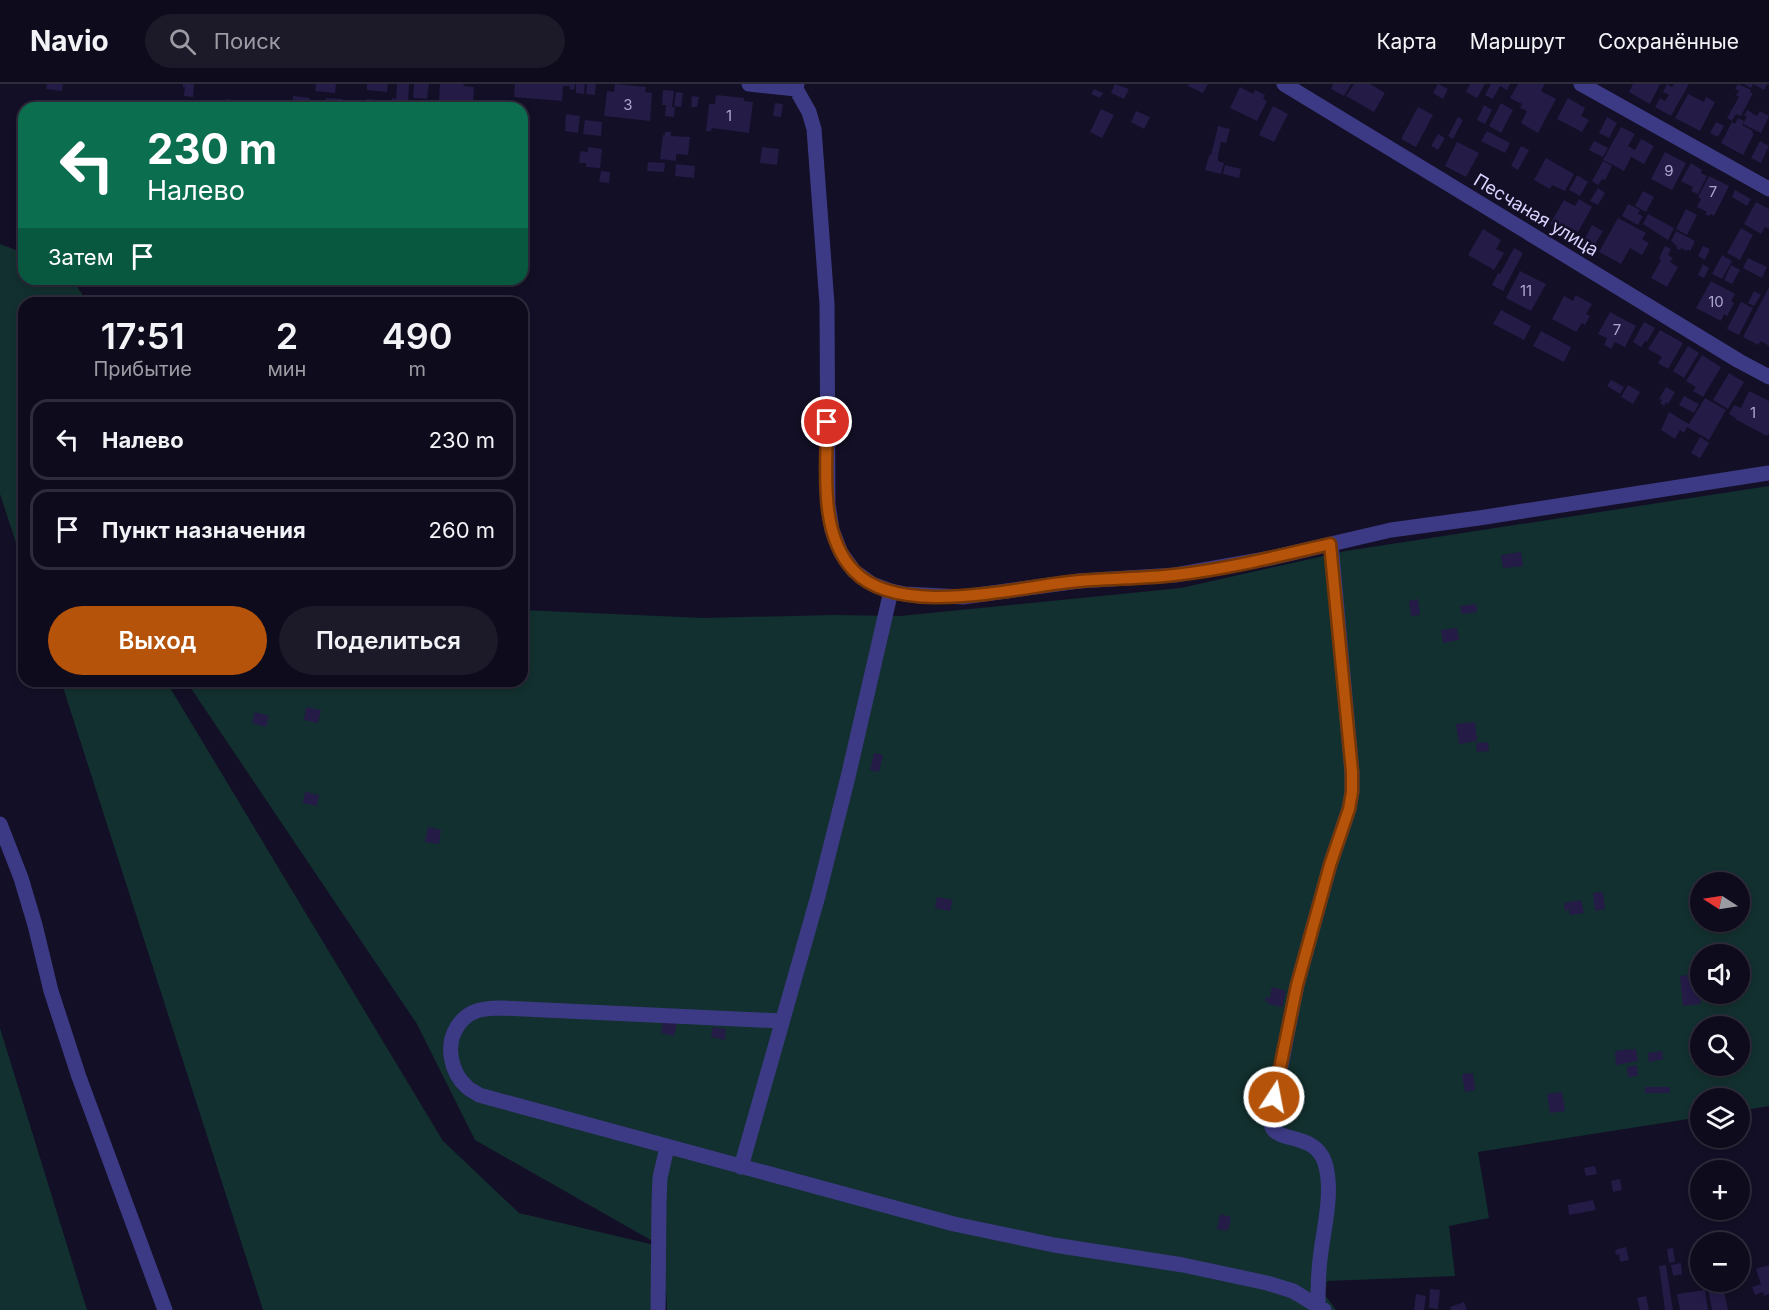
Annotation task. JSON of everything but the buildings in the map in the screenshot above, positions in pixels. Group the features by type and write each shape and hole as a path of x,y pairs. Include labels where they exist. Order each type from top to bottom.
{"street":[{"path":"749,84 797,87 814,129 827,304 827,492 832,530 841,553 854,571 872,584 905,594 963,597 1079,581 1175,575 1271,558 1391,530 1769,473"},
{"name":"Песчаная улица","path":"1284,84 1728,355 1769,377"},
{"path":"1581,84 1769,189"},
{"path":"1321,1308 1318,1272 1328,1197 1325,1164 1322,1157 1311,1146 1276,1132 1271,1123 1297,985 1330,865 1344,827 1352,792 1330,544"},
{"path":"741,1167 827,861 891,591"},
{"path":"0,824 21,878 51,991 79,1077 165,1310"},
{"path":"782,1021 502,1008 473,1012 462,1020 454,1032 450,1046 452,1062 459,1077 467,1088 479,1095 954,1224 1078,1249 1183,1265 1267,1283 1293,1291 1321,1308"},
{"path":"658,1310 658,1203 660,1178 667,1147"}],"green space":[{"path":"0,244 18,251 18,285 76,285 83,297 18,297 18,549 0,494"},
{"path":"1769,486 1769,1106 1750,1109 1750,1088 1690,1088 1690,1119 1478,1152 1489,1218 1449,1226 1455,1276 1327,1281 1325,1295 1336,1310 667,1310 666,1290 665,1310 263,1310 63,687 170,687 443,1141 519,1213 663,1247 475,1140 417,1024 190,687 528,687 528,610 704,618 900,616 1181,588 1346,551"},
{"path":"0,1028 87,1310 0,1310"}],"route":[{"path":"827,422 828,504 832,530 841,553 854,571 872,584 891,591 905,594 963,597 1047,584 1175,575 1271,558 1330,544 1352,792 1344,827 1330,865 1297,985 1274,1097"}]}
